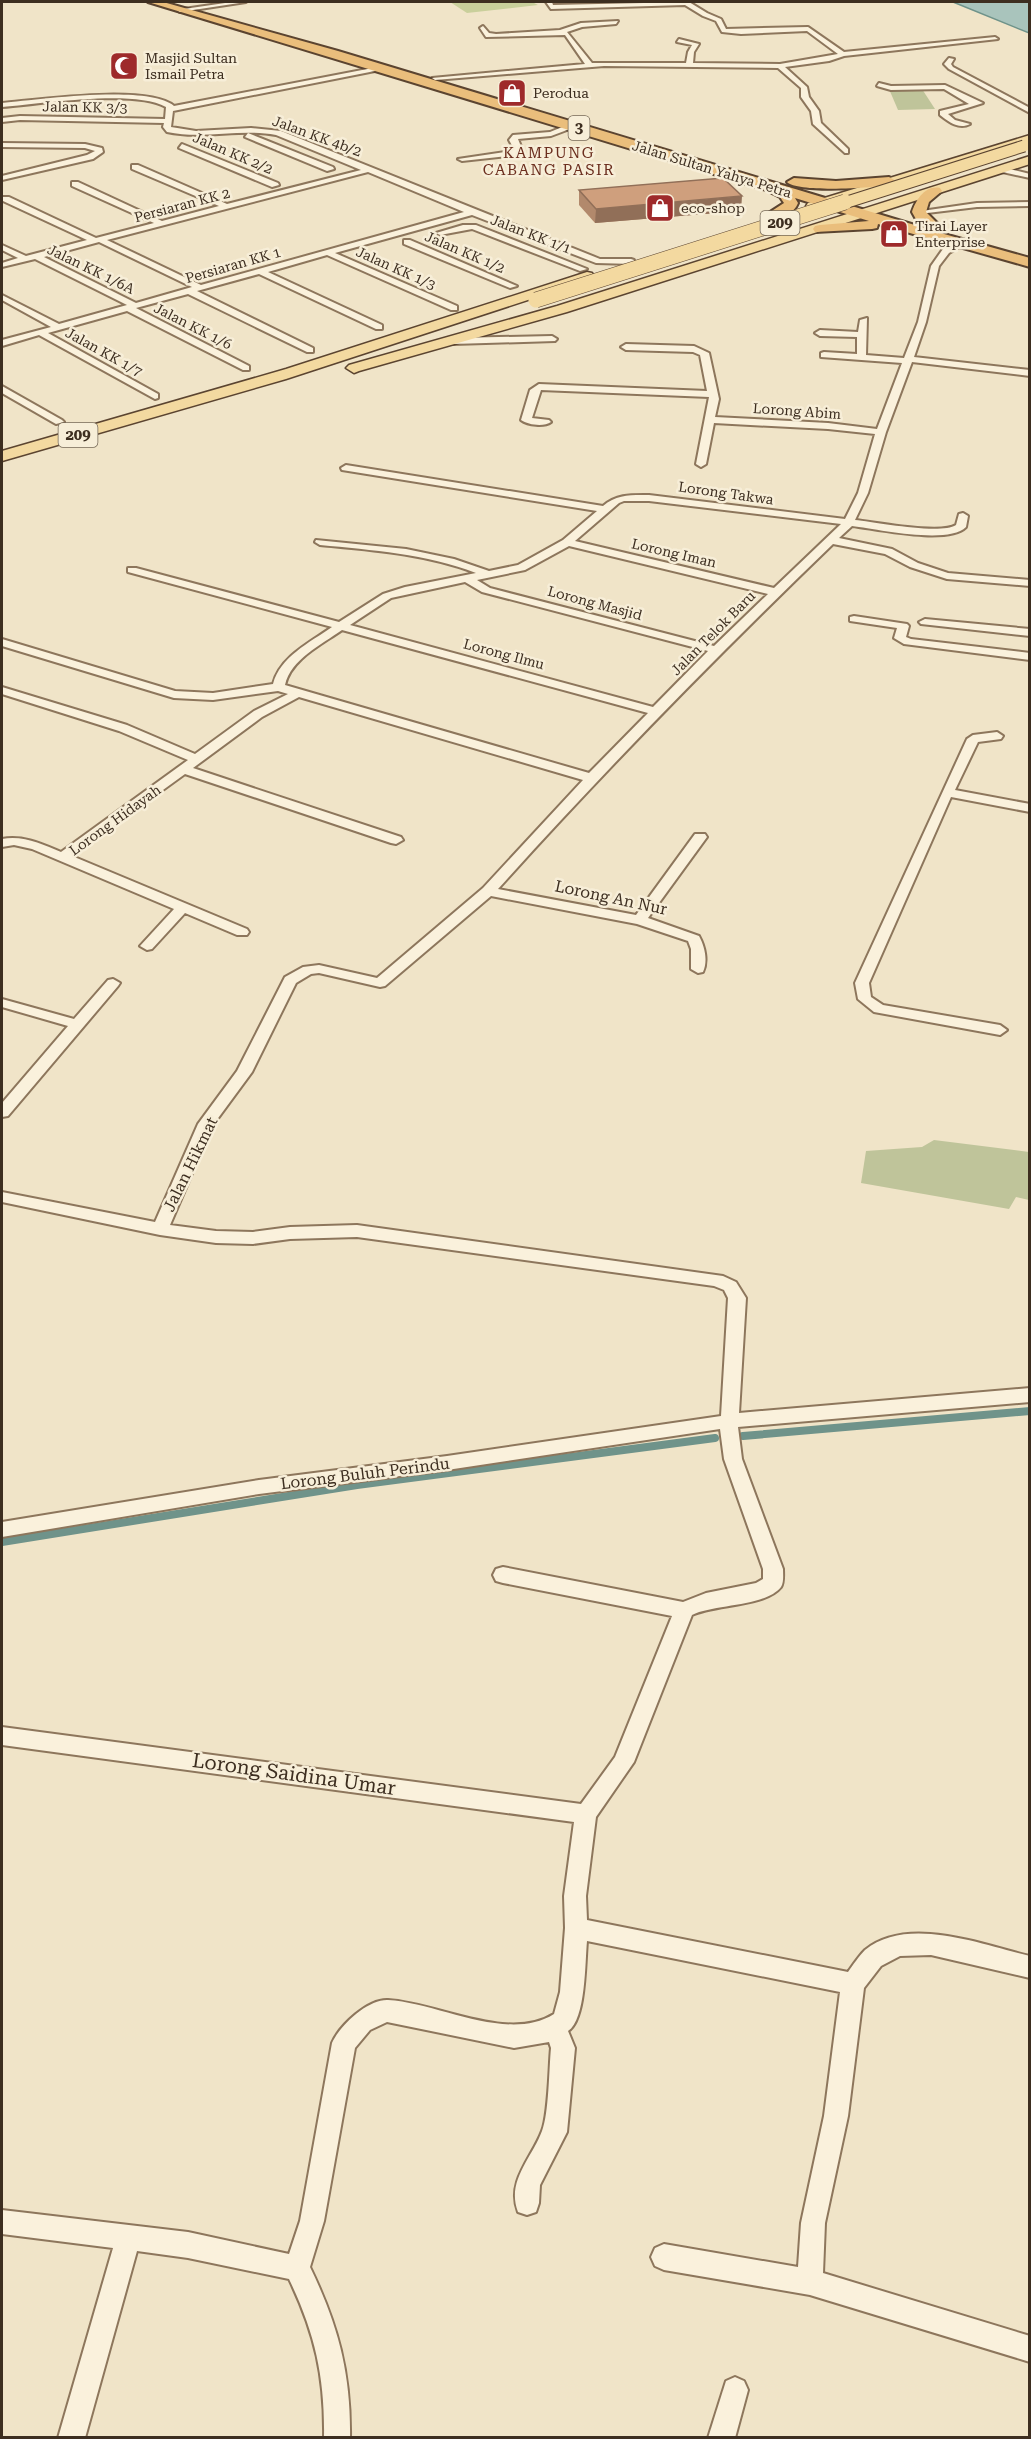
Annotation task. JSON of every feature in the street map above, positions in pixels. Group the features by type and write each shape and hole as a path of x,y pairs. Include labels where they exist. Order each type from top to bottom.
{"highway":[{"name":"Jalan Sultan Yahya Petra","path":"153,2 186,9 435,78 772,183"},
{"name":"Jalan Sultan Yahya Petra","path":"171,2 186,9 869,213 1029,256"},
{"path":"772,183 836,185 882,183"},
{"path":"769,219 790,207 791,203 772,183"},
{"path":"928,230 919,212 923,200 935,191"},
{"path":"820,229 873,225 928,230"},
{"name":"Jalan Sultan Yahya Petra","path":"928,230 1029,263"}],"main road":[{"path":"281,376 603,265 631,262 882,183 1028,145"},
{"name":"209","path":"154,413 186,412 297,382 1028,145"},
{"path":"297,382 389,360 453,341 820,229 1029,160"},
{"path":"882,183 878,191 887,197 911,199"},
{"path":"790,213 828,216 839,222"},
{"name":"209","path":"2,456 542,303"}],"street":[{"path":"186,9 243,2"},
{"path":"549,2 551,8 557,9 591,5 686,2 702,16 719,20 724,31 808,29 843,54"},
{"path":"561,33 581,25 616,22"},
{"path":"483,28 486,35 496,36 567,34 590,65"},
{"path":"435,78 590,65 780,66 829,59 843,54 995,39 980,31"},
{"path":"679,41 696,44 691,52 689,64"},
{"path":"951,59 947,64 951,68 1029,111"},
{"path":"780,66 804,87 805,97 816,111 817,124 845,152"},
{"path":"170,109 383,68"},
{"path":"879,85 891,88 945,87 975,104"},
{"path":"2,105 128,96 164,100 169,103 168,121"},
{"path":"994,99 1003,97"},
{"path":"966,124 953,122 943,113 984,102"},
{"name":"Jalan KK 3/3","path":"2,120 20,118 168,121"},
{"name":"Jalan KK 4b/2","path":"168,121 167,127 176,132 265,130 603,265"},
{"path":"462,159 513,153 518,149 514,139 551,134 572,125"},
{"path":"213,201 330,169 248,134"},
{"path":"276,146 297,141"},
{"path":"2,145 85,146 99,150 90,157 2,176"},
{"name":"Jalan KK 2/2","path":"182,146 296,189"},
{"path":"135,167 227,207"},
{"path":"1001,169 1029,176"},
{"name":"Persiaran KK 2","path":"2,265 369,170"},
{"path":"75,184 162,224"},
{"path":"6,199 200,288"},
{"path":"919,212 977,205 1029,204"},
{"name":"Persiaran KK 1","path":"2,343 472,212"},
{"name":"Jalan KK 1/1","path":"428,236 468,226 583,269"},
{"path":"396,245 417,239"},
{"name":"Jalan KK 1/2","path":"407,242 513,286"},
{"name":"Jalan Telok Baru","path":"380,983 488,891 591,778 716,650 848,524 863,493 881,432 922,322 938,260 946,251 962,243"},
{"path":"2,248 25,259"},
{"name":"Jalan KK 1/3","path":"327,252 454,308"},
{"name":"Jalan KK 1/6A","path":"36,256 132,307"},
{"path":"343,260 354,257"},
{"path":"260,271 379,327"},
{"path":"189,291 310,350"},
{"path":"2,297 58,327"},
{"name":"Jalan KK 1/6","path":"132,307 246,368"},
{"path":"861,357 864,320"},
{"name":"Jalan KK 1/7","path":"40,332 154,396"},
{"path":"820,333 862,335"},
{"path":"453,341 552,339"},
{"path":"626,348 701,350 704,353 713,394 711,420 701,464"},
{"path":"824,354 1029,373"},
{"path":"546,422 526,420 535,390 539,387 713,394"},
{"path":"2,389 59,422"},
{"name":"Lorong Abim","path":"711,420 818,425 881,432"},
{"path":"346,468 408,480 529,496 604,509"},
{"name":"Lorong Takwa","path":"604,509 615,501 635,497 848,524 944,532 961,527 963,516"},
{"path":"278,687 282,672 292,661 387,596 405,590 521,568 567,542 604,509"},
{"path":"830,540 888,551 914,566 946,576 1029,583"},
{"name":"Lorong Iman","path":"567,542 775,592"},
{"path":"320,543 373,547 454,563 491,575"},
{"name":"Lorong Ilmu","path":"132,570 343,625 657,712"},
{"name":"Lorong Masjid","path":"468,579 486,590 716,650"},
{"path":"854,619 903,626 900,638 908,642 1029,657"},
{"path":"925,622 1029,633"},
{"path":"2,642 174,694 215,698 278,687 591,778"},
{"path":"2,690 123,728 177,753 198,759"},
{"name":"Lorong Hidayah","path":"63,857 271,706 296,694"},
{"path":"997,736 973,739 862,983 862,993 866,1002 879,1009 1000,1030"},
{"path":"184,769 396,840"},
{"path":"947,792 1029,808"},
{"path":"640,920 700,837"},
{"path":"2,843 25,842 63,857"},
{"name":"Lorong Hidayah","path":"63,857 242,932"},
{"name":"Lorong An Nur","path":"488,891 640,920 684,934 694,939 698,949 698,969"},
{"path":"147,946 183,907"},
{"name":"Jalan Hikmat","path":"2,1197 160,1229 206,1124 244,1072 290,980 308,970 319,969 380,983"},
{"path":"2,1112 113,982"},
{"path":"2,1003 77,1024"},
{"path":"160,1229 216,1237 253,1238 290,1233 357,1230 717,1280 730,1286 737,1298 730,1421 733,1459 773,1569 773,1583 762,1592 699,1601 684,1610 623,1762 585,1814 575,1896 576,1928 572,1992 564,2021 548,2031 514,2037 386,2011 362,2022 344,2043 312,2221 297,2268 319,2312 333,2361 338,2399 337,2438"},
{"name":"Lorong Buluh Perindu","path":"2,1530 259,1487 447,1463 730,1421 1029,1395"},
{"path":"503,1575 684,1610"},
{"name":"Lorong Saidina Umar","path":"2,1736 585,1814"},
{"path":"576,1928 854,1984"},
{"path":"810,2282 813,2223 836,2116 854,1984 873,1958 898,1945 931,1944 1029,1967"},
{"path":"527,2203 528,2183 555,2132 563,2048 555,2027"},
{"path":"2,2222 188,2244 297,2268"},
{"path":"71,2438 129,2237"},
{"path":"664,2257 810,2282 1029,2349"},
{"path":"721,2438 735,2390"}],"green space":[{"path":"450,2 532,2 538,5 467,13"},
{"path":"889,89 922,89 935,109 898,110"},
{"path":"934,1140 1029,1152 1029,1200 1016,1197 1009,1209 861,1183 866,1151 922,1147"}],"water":[{"path":"953,2 1029,2 1029,33"}],"building":[{"path":"723,178 742,196 596,209 579,190"}],"waterway":[{"path":"743,1436 1030,1411"},
{"path":"2,1542 357,1485 715,1438"}],"place":[{"name":"Masjid Sultan Ismail Petra","path":"124,66"},
{"name":"Perodua","path":"512,93"},
{"name":"eco-shop","path":"660,208"},
{"name":"Tirai Layer Enterprise","path":"894,234"}],"district":[{"name":"KAMPUNG CABANG PASIR","path":"549,162"}]}
